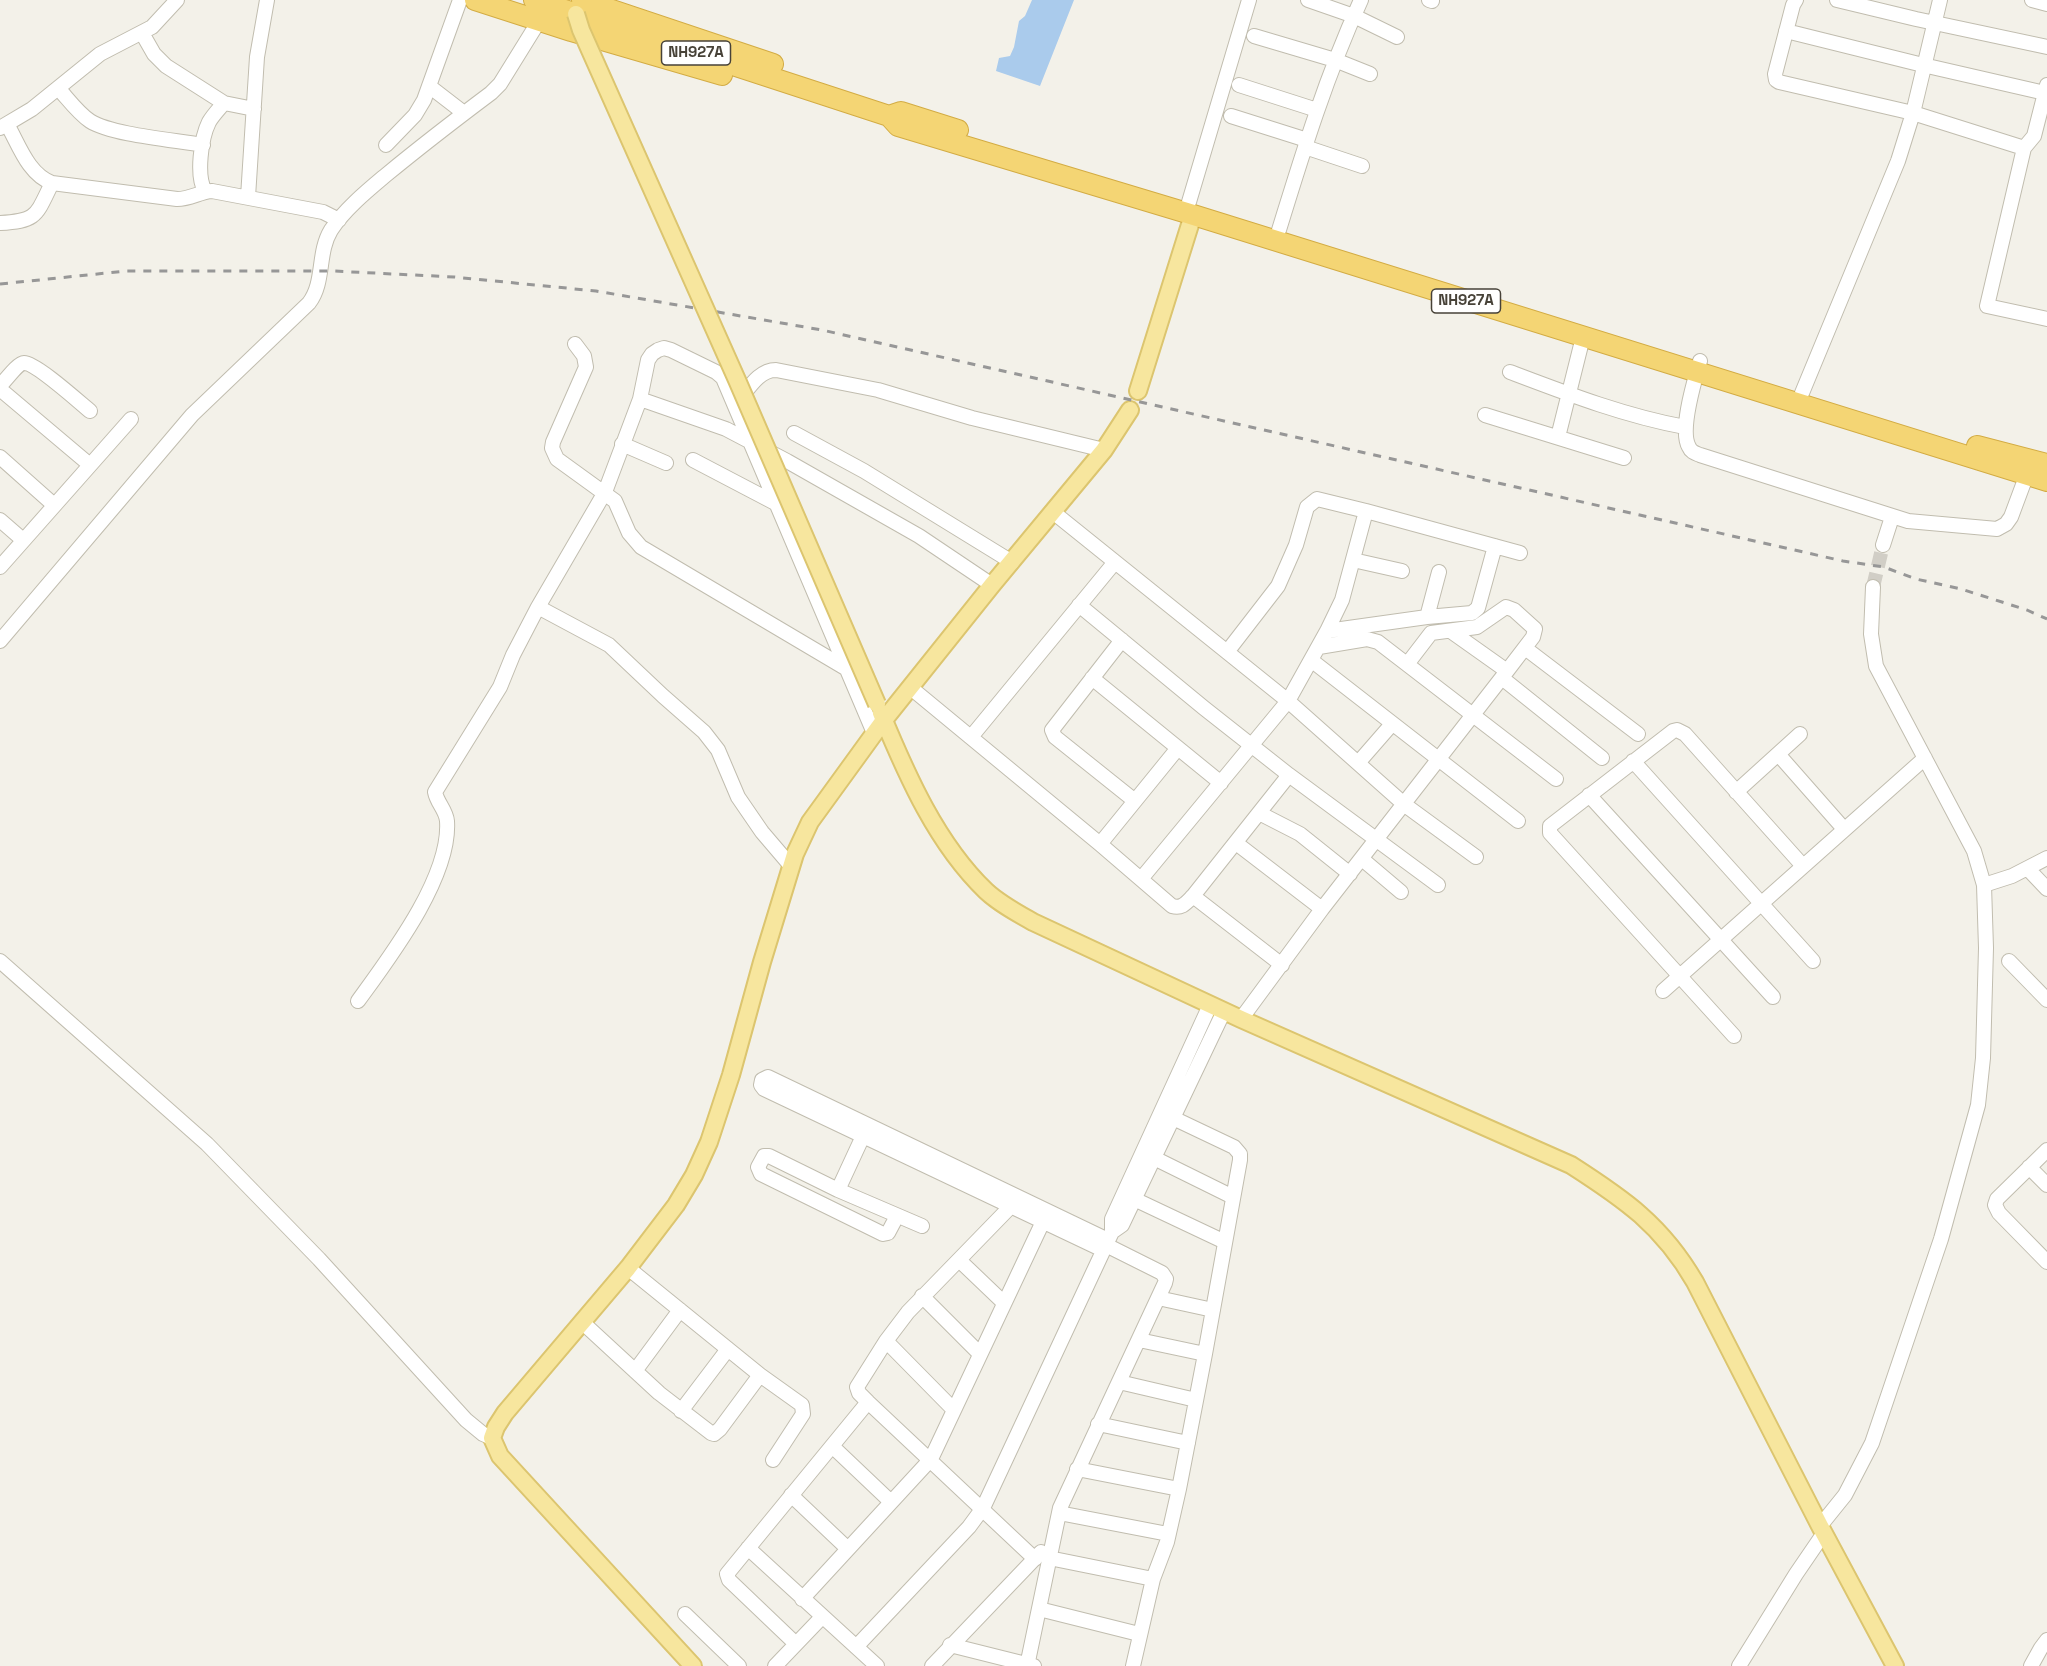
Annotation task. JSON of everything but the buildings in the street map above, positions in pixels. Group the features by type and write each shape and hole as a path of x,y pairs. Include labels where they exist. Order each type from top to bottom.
{"highway":[{"path":"475,0 851,115 874,111"},
{"name":"NH927A","path":"534,0 579,7 874,111 902,112 1583,337 1802,393 2036,466 2047,481"},
{"name":"NH927A","path":"1191,208 1279,230 1699,366 2036,466"}],"main road":[{"path":"579,7 581,30 732,369 877,704 879,727 936,828 963,866 988,892 1032,922 1241,1019 1571,1165 1614,1193 1649,1221 1672,1245 1684,1263 1896,1666"},
{"path":"1138,391 1191,208"},
{"path":"693,1666 500,1456 492,1438 505,1413 628,1268 676,1205 694,1175 709,1142 731,1075 791,866 810,822 879,727 992,585 1104,450 1130,410"}],"street":[{"path":"177,0 161,19 142,33 100,54 32,109 2,126 33,170 45,181 52,183 177,199 193,198 205,191 323,212 339,220"},
{"path":"248,197 258,57 267,0"},
{"path":"386,145 420,108 460,0"},
{"path":"1191,208 1249,0"},
{"path":"1308,0 1354,16 1397,37"},
{"path":"1279,230 1317,110 1335,60 1361,0"},
{"path":"1796,0 1775,74 1776,80 1913,113 2024,148"},
{"path":"1837,0 2047,47"},
{"path":"1802,393 1898,161 1913,113 1940,0"},
{"path":"2032,0 2047,4"},
{"path":"0,641 192,416 309,303 319,282 324,243 339,220 421,146 500,84 539,21"},
{"path":"1786,31 1923,65 2046,89 2043,116 2034,136 2024,148 1987,306 2047,319"},
{"path":"142,33 159,61 224,103 254,109"},
{"path":"1254,36 1335,60 1370,74"},
{"path":"1239,85 1317,110"},
{"path":"429,86 464,113"},
{"path":"58,88 84,116 96,123 122,131 203,145"},
{"path":"205,191 200,174 203,145 208,124 224,103"},
{"path":"1231,116 1362,166"},
{"path":"0,223 19,222 32,218 39,210 52,183"},
{"path":"1558,437 1583,337"},
{"path":"575,344 584,356 586,367 553,442 552,448 557,459 615,501 629,532 641,547 847,669"},
{"path":"358,1001 397,946 436,876 444,856 447,822 444,809 435,792 500,687 513,655 538,607 605,492 640,399 648,360 658,350 664,348 723,378 847,669 879,727"},
{"path":"90,411 40,370 27,363 20,364 0,387 90,465"},
{"path":"1699,366 1685,428 1687,445 1691,451 1892,517 1908,521 1997,529 2006,524 2011,517 2036,466"},
{"path":"735,404 761,374 776,370 878,390 972,418 1104,450"},
{"path":"1510,372 1652,422 1685,428"},
{"path":"640,399 726,429 919,536 992,585"},
{"path":"1485,415 1624,458"},
{"path":"0,567 131,419"},
{"path":"794,432 864,471 1012,562"},
{"path":"622,444 666,463"},
{"path":"0,457 54,505"},
{"path":"693,460 777,504"},
{"path":"1227,652 1278,586 1296,544 1308,504 1317,500 1520,553"},
{"path":"1141,879 1288,701 1319,647 1342,600 1366,511"},
{"path":"1053,512 1288,701 1405,805 1476,856"},
{"path":"1883,544 1892,517"},
{"path":"0,520 23,540"},
{"path":"1327,631 1472,613 1476,610 1495,546"},
{"path":"1353,560 1402,571"},
{"path":"971,737 1115,562"},
{"path":"1427,617 1439,572"},
{"path":"1739,1666 1845,1495 1872,1443 1941,1239 1978,1105 1983,1058 1986,948 1984,885 1974,851 1876,666 1871,634 1873,587"},
{"path":"1079,605 1289,775 1438,885"},
{"path":"538,607 609,645 704,732 718,750 738,797 762,832 791,866"},
{"path":"1241,1019 1322,909 1505,675 1533,637 1535,629 1514,610 1502,609 1482,626 1452,632 1431,633 1408,663"},
{"path":"1452,632 1602,758"},
{"path":"1319,647 1373,639 1408,663 1556,779"},
{"path":"1122,640 1053,726 1053,733 1136,801"},
{"path":"1525,648 1638,734"},
{"path":"1311,660 1518,821"},
{"path":"1092,678 1221,783"},
{"path":"911,688 1172,906 1181,907 1192,896 1289,775"},
{"path":"1358,763 1392,724"},
{"path":"1734,1036 1550,833 1550,826 1588,795 1677,730 1685,734 1803,866"},
{"path":"1736,792 1800,734"},
{"path":"1100,844 1178,748"},
{"path":"1778,754 1844,829"},
{"path":"1663,991 1925,758"},
{"path":"1633,761 1813,961"},
{"path":"1588,795 1773,997"},
{"path":"1260,813 1300,834 1350,874"},
{"path":"1236,843 1322,909"},
{"path":"1362,860 1401,892"},
{"path":"1984,885 2040,866 2047,889"},
{"path":"1192,896 1282,965"},
{"path":"0,962 207,1144 319,1259 466,1420 483,1434 492,1438"},
{"path":"2009,962 2047,1000"},
{"path":"1107,1241 1122,1225 1173,1118 1217,1008"},
{"path":"856,1647 969,1527 983,1508 1107,1241 1112,1219 1217,1008"},
{"path":"932,1666 950,1645 1042,1558 1053,1540 1059,1513 1077,1469 1166,1279 1162,1273 1107,1241 1046,1216 863,1136 764,1089 761,1085 762,1080 768,1077 1016,1202"},
{"path":"1133,1666 1153,1579 1168,1534 1179,1489 1239,1160 1238,1150 1173,1118"},
{"path":"838,1190 863,1136"},
{"path":"2047,1150 1997,1199 1995,1205 1999,1213 2047,1262"},
{"path":"897,1216 888,1233 883,1234 760,1174 758,1167 762,1159 769,1156 838,1190 922,1226"},
{"path":"1154,1158 1233,1197"},
{"path":"2029,1167 2047,1185"},
{"path":"1134,1199 1225,1242"},
{"path":"1016,1202 922,1296 885,1341 857,1387 859,1393 983,1508 1042,1558 1153,1579"},
{"path":"802,1599 931,1460 1046,1216"},
{"path":"959,1260 1004,1303"},
{"path":"628,1268 760,1375 797,1400 804,1409 773,1460"},
{"path":"922,1296 980,1354"},
{"path":"1158,1298 1213,1310"},
{"path":"635,1371 680,1310"},
{"path":"582,1322 635,1371 711,1433 717,1432 760,1375"},
{"path":"1139,1340 1205,1354"},
{"path":"885,1341 954,1410"},
{"path":"681,1410 728,1349"},
{"path":"1119,1382 1196,1400"},
{"path":"796,1644 727,1578 728,1572 868,1402"},
{"path":"1098,1424 1188,1443"},
{"path":"832,1446 891,1502"},
{"path":"1077,1469 1179,1489"},
{"path":"791,1495 848,1549"},
{"path":"1059,1513 1168,1534"},
{"path":"748,1548 877,1666"},
{"path":"950,1645 1030,1665 1039,1609 1042,1558"},
{"path":"1039,1609 1139,1634"},
{"path":"685,1614 738,1666"},
{"path":"775,1666 822,1617"},
{"path":"2031,1666 2047,1640"}],"water":[{"path":"1032,0 1074,0 1040,86 996,71 999,58 1010,56 1019,21 1025,16"}],"tunnel":[{"path":"1873,587 1883,545"}],"railway":[{"path":"0,284 126,271 333,271 454,277 596,291 822,330 1843,561 1884,567 1916,579 1961,589 2027,610 2047,619"}]}
